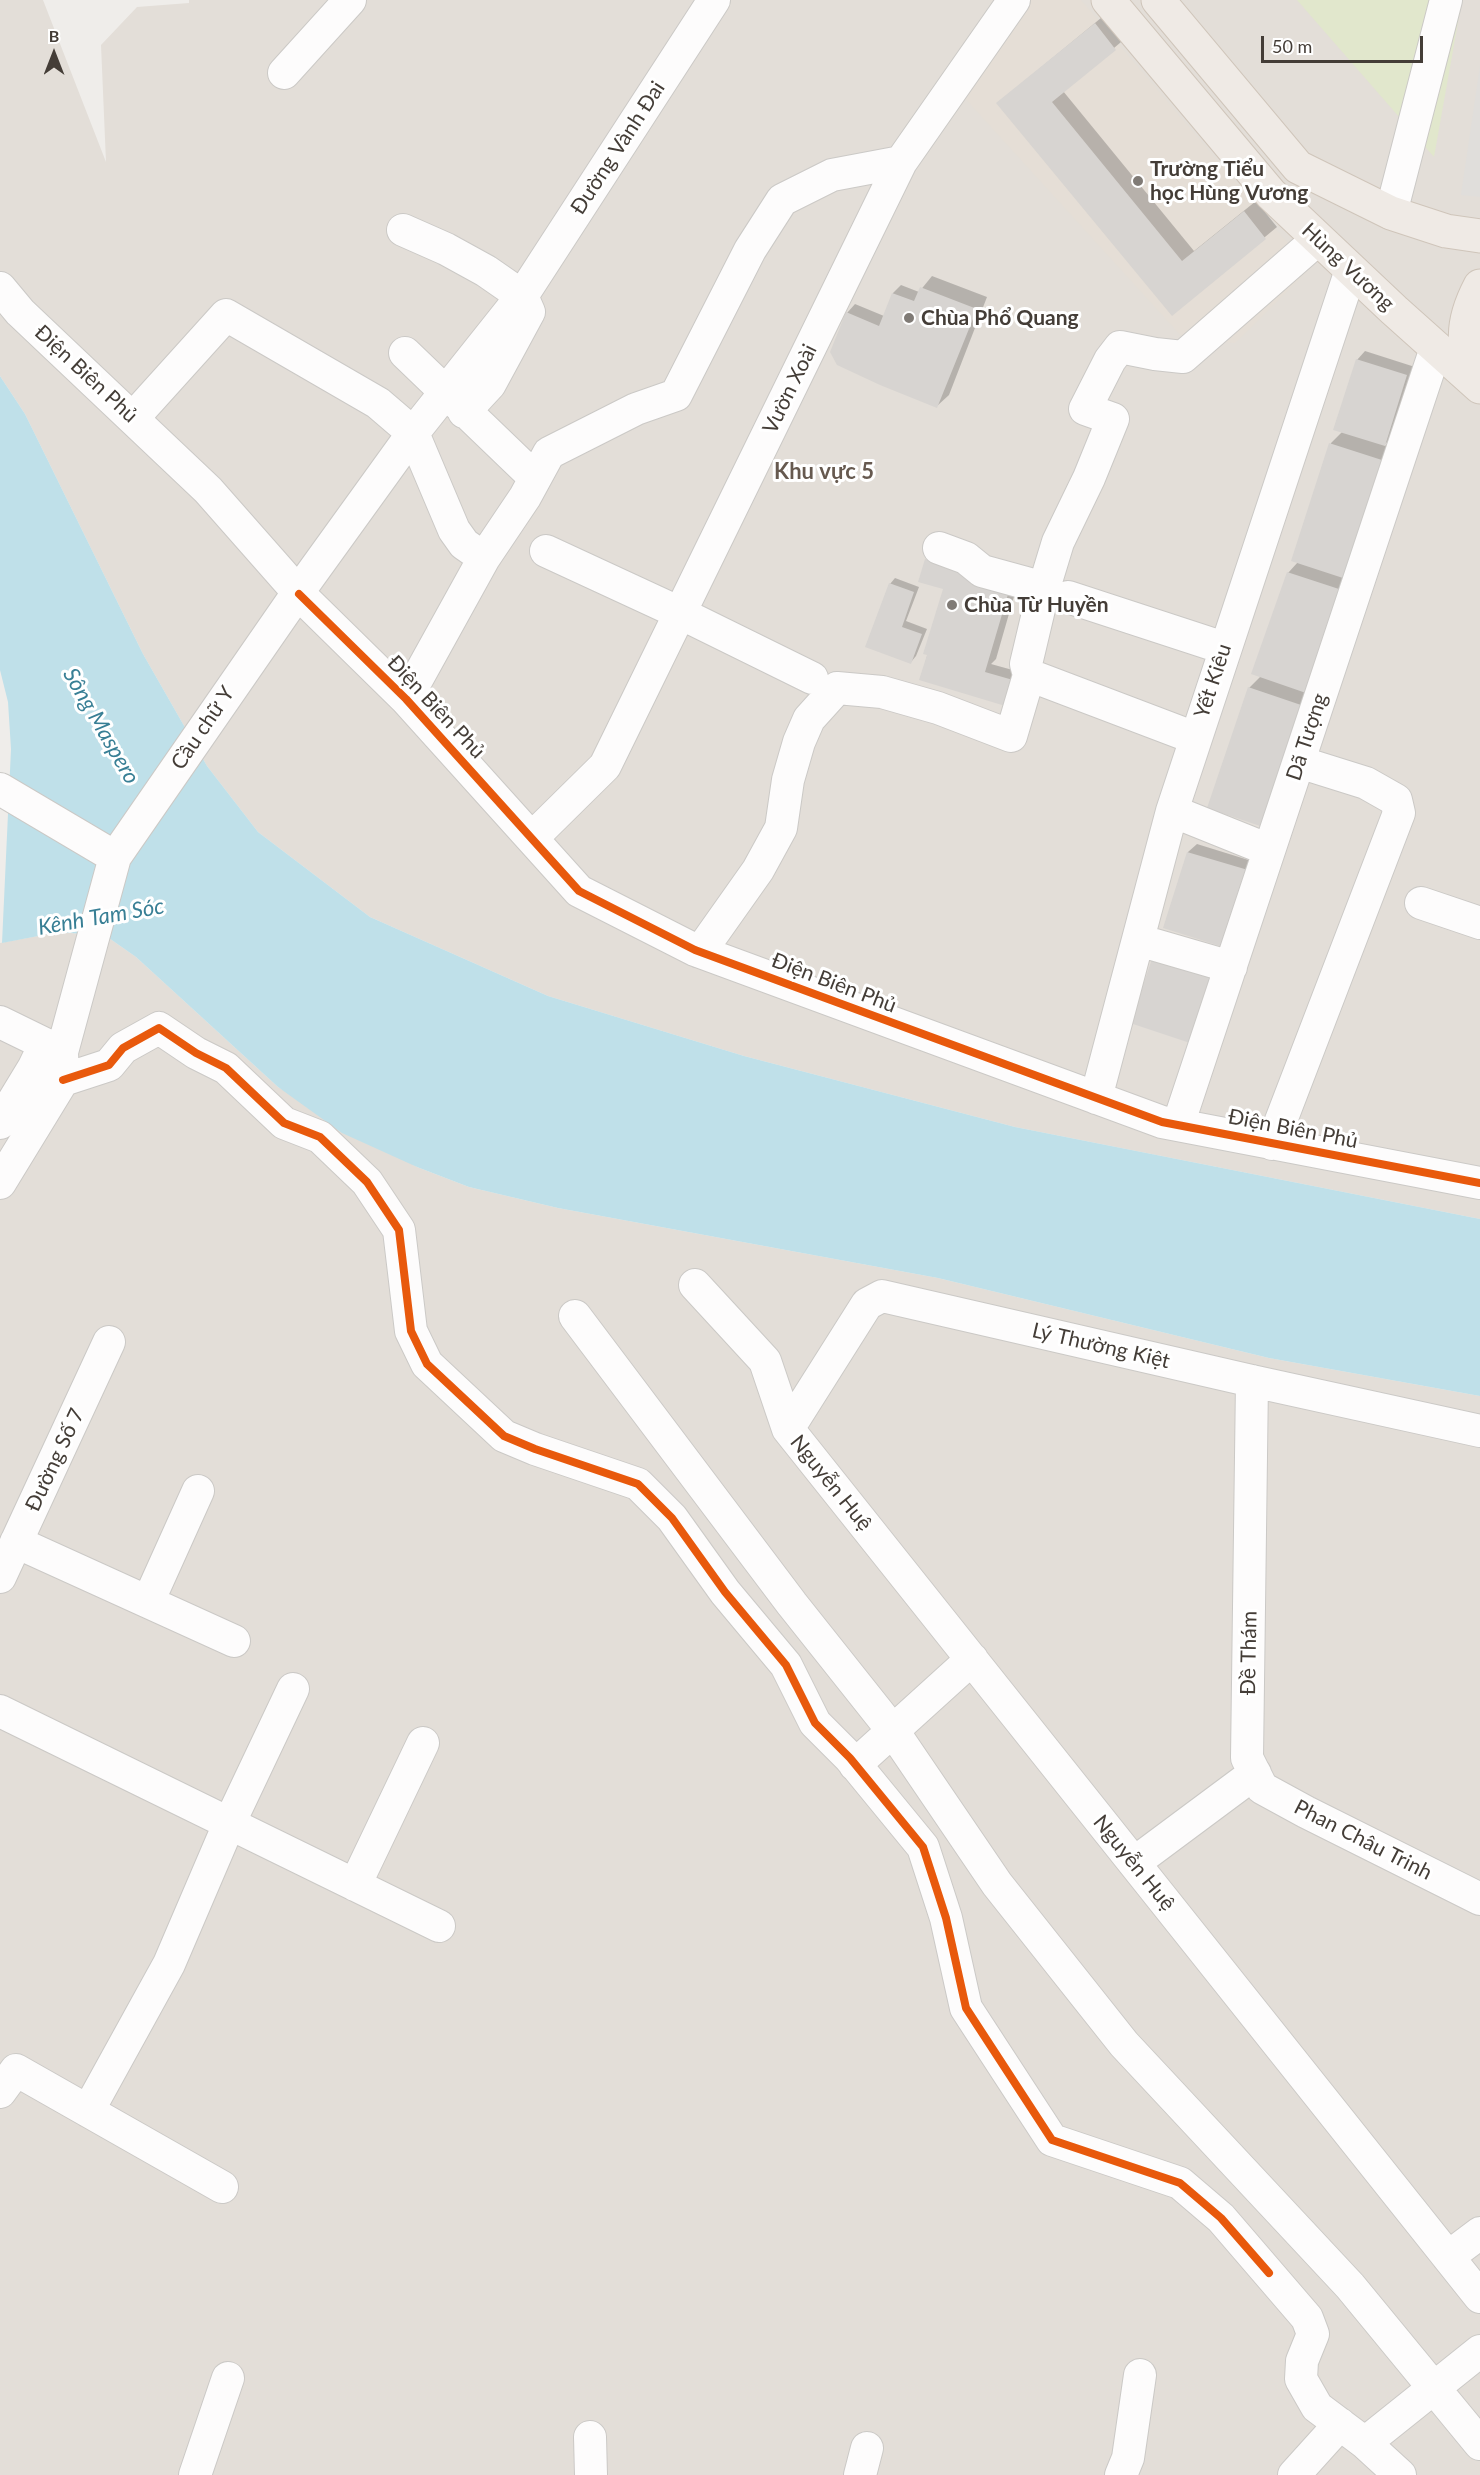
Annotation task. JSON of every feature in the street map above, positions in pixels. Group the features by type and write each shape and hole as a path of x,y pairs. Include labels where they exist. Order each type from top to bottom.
{"main road":[{"name":"Hùng Vương","path":"1108,0 1271,194 1351,270 1480,386"},
{"path":"1158,0 1298,167 1391,213 1446,231 1480,236"},
{"path":"1271,194 1298,167"},
{"path":"1480,286 1469,308 1464,336 1470,365 1480,386"}],"street":[{"path":"285,73 350,0"},
{"name":"Đường Vành Đai","path":"413,433 455,402 714,0"},
{"name":"Vườn Xoài","path":"532,838 605,766 901,162 1014,0"},
{"path":"1391,213 1446,0"},
{"path":"406,699 484,558 549,453 636,410 676,395 750,250 782,200 832,175 901,162"},
{"path":"403,230 446,249 486,271 522,296"},
{"path":"700,952 758,870 781,828 788,780 809,719 837,688 882,692 938,708 1011,736 1029,675 1026,664 1056,592 1058,542 1089,478 1113,419 1085,409 1110,360 1120,346 1155,354 1183,357 1318,239"},
{"name":"Yết Kiêu","path":"1096,1098 1172,811 1224,648 1351,270"},
{"name":"Điện Biên Phủ","path":"0,288 20,312 208,489 297,594 406,699 579,891 700,952 1162,1122 1480,1183"},
{"path":"133,418 226,315 378,403 413,433 454,530 464,544 484,558"},
{"name":"Dã Tượng","path":"1178,1125 1436,348"},
{"path":"405,353 535,478"},
{"name":"Cầu chữ Y","path":"0,1184 63,1066 115,856 297,594 413,433"},
{"path":"939,548 966,558 982,571 1056,592 1224,648"},
{"path":"546,551 812,678"},
{"path":"1029,675 1195,738"},
{"path":"1272,1144 1399,813 1396,800 1366,783 1299,762"},
{"path":"0,789 115,856"},
{"path":"1172,811 1269,850"},
{"path":"1421,903 1480,923"},
{"path":"1137,940 1231,967"},
{"path":"0,1022 45,1044 0,1124"},
{"path":"34,1067 109,1065 123,1048 159,1028 196,1053 226,1068 285,1123 320,1137 368,1182 399,1230 411,1331 427,1364 504,1436 638,1484 672,1518 725,1592 786,1665 815,1722 855,1765 922,1847 946,1918 966,2008 1052,2140 1180,2183 1221,2218 1298,2304 1307,2318 1313,2334 1302,2361 1301,2379 1317,2407 1365,2443 1400,2475"},
{"name":"Nguyễn Huệ","path":"695,1285 765,1361 788,1429 1480,2297"},
{"name":"Lý Thường Kiệt","path":"788,1429 867,1304 882,1296 1480,1431"},
{"path":"575,1316 792,1604 893,1731 997,1884 1124,2044 1350,2286 1480,2444"},
{"name":"Đường Số 7","path":"0,1577 109,1342"},
{"name":"Đề Thám","path":"1252,1381 1247,1758 1255,1773"},
{"path":"148,1602 198,1491"},
{"path":"16,1542 234,1641"},
{"path":"855,1765 972,1659"},
{"path":"88,2111 169,1964 229,1824 293,1689"},
{"path":"0,1711 439,1926"},
{"path":"355,1886 423,1743"},
{"path":"1134,1863 1255,1773"},
{"name":"Phan Châu Trinh","path":"1255,1773 1262,1788 1480,1899"},
{"path":"0,2092 16,2070 222,2187"},
{"path":"1448,2257 1480,2233"},
{"path":"1365,2443 1480,2351"},
{"path":"1121,2475 1128,2458 1140,2375"},
{"path":"195,2475 228,2378"},
{"path":"1294,2475 1340,2424"},
{"path":"590,2437 591,2475"}],"shaded area":[{"path":"0,0 43,0 106,162 101,45 137,7 189,3 189,0 1480,0 1480,1219 1015,1127 744,1056 548,996 370,917 258,832 207,766 143,654 25,414 0,376"},
{"name":"Trường Tiểu học Hùng Vương","path":"1027,0 1081,0 1310,269 1235,343 1184,339 961,94"},
{"path":"1480,66 1480,197 1461,195"},
{"path":"59,932 106,936 136,957 278,1087 417,1167 469,1187 558,1208 938,1278 1269,1358 1480,1396 1480,2475 0,2475 0,943"}],"green space":[{"path":"1297,0 1462,0 1434,157"}],"water":[{"path":"0,376 25,414 143,654 207,766 258,832 370,917 548,996 744,1056 1015,1127 1480,1219 1480,1396 1269,1358 938,1278 558,1208 469,1187 417,1167 342,1133 278,1087 136,957 106,936 59,932 2,943 11,749 8,702 0,670"}],"building":[{"path":"1095,23 1116,50 1052,102 1182,261 1244,211 1266,239 1172,316 996,103"},
{"path":"920,287 977,309 937,408 837,365 830,352 846,312 879,326 892,293 914,301"},
{"path":"1356,359 1407,375 1385,446 1333,430"},
{"path":"1329,443 1385,461 1346,579 1291,561"},
{"path":"925,559 1011,584 985,672 1020,682 1012,708 919,680 927,655 923,654 943,589 918,582"},
{"path":"1287,572 1342,590 1306,693 1251,674"},
{"path":"889,583 914,592 902,627 922,634 911,664 865,647"},
{"path":"1248,687 1304,706 1263,827 1207,808"},
{"path":"1187,852 1248,870 1223,947 1163,928"},
{"path":"1153,956 1212,975 1190,1043 1130,1023"}],"cycle path":[{"path":"299,594 406,699 579,891 695,950 1162,1122 1480,1183"},
{"path":"63,1080 109,1065 123,1048 159,1028 196,1053 226,1068 284,1123 320,1137 367,1182 399,1230 411,1331 427,1364 504,1436 638,1484 672,1518 725,1592 786,1665 815,1723 850,1758 923,1847 946,1918 966,2008 1052,2140 1180,2183 1221,2218 1269,2273"}],"place":[{"name":"Trường Tiểu học Hùng Vương","path":"1138,181"},
{"name":"Chùa Phổ Quang","path":"909,318"},
{"name":"Chùa Từ Huyền","path":"952,605"}],"district":[{"name":"Khu vực 5","path":"824,472"}],"water label":[{"name":"Sông Maspero","path":"101,726"},
{"name":"Kênh Tam Sóc","path":"101,917"}]}
